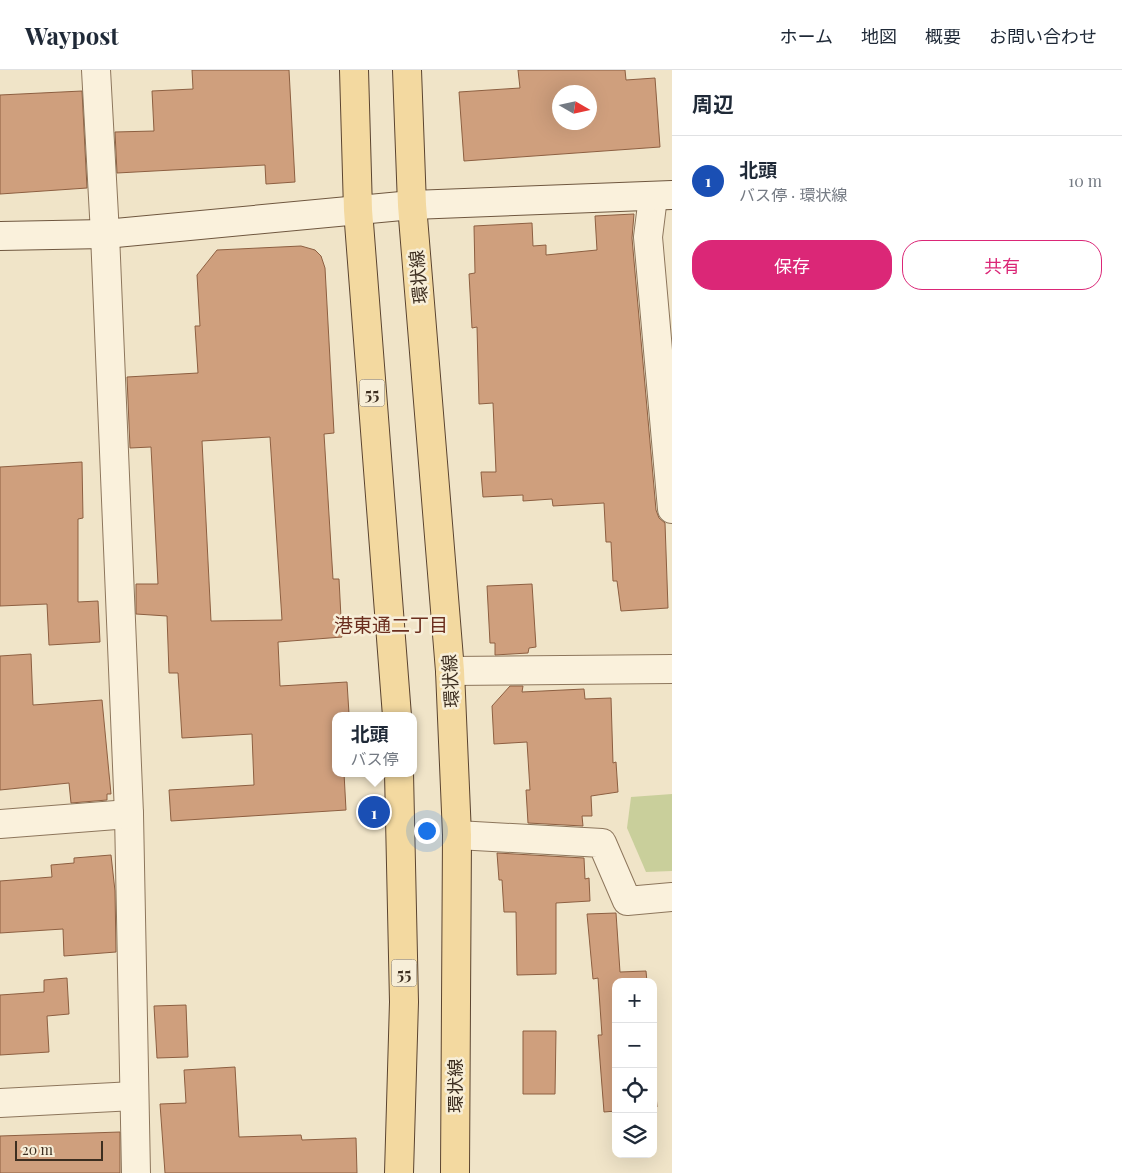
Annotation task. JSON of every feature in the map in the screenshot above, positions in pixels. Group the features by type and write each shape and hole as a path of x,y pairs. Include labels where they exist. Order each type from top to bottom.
{"main road":[{"name":"55","path":"354,70 358,210 397,712"},
{"name":"環状線","path":"407,70 412,206 450,671 457,835 455,1173"},
{"name":"55","path":"399,1173 404,1002 400,777"}],"street":[{"path":"96,70 105,234 129,814 136,1173"},
{"path":"0,236 105,234 412,206 662,196 648,237 672,509"},
{"path":"450,671 672,668"},
{"path":"0,824 129,814"},
{"path":"457,835 602,843 627,901 672,897"},
{"path":"0,1103 134,1096"}],"green space":[{"path":"672,794 672,871 646,872 627,828 631,797"}],"building":[{"path":"192,70 289,70 295,182 266,184 265,165 117,173 115,132 154,131 152,91 193,89"},
{"path":"518,70 625,70 626,80 655,78 660,147 464,161 459,92 520,88"},
{"path":"82,91 87,188 0,194 0,95"},
{"path":"634,214 632,238 656,510 659,518 665,523 668,608 621,611 617,581 613,581 611,542 606,542 604,503 553,506 552,499 523,501 523,495 483,497 481,472 496,472 493,403 479,404 477,327 472,328 469,274 475,273 474,226 532,223 533,246 546,245 546,255 597,250 595,216"},
{"path":"301,246 315,250 321,256 325,268 334,433 324,434 333,579 339,579 342,637 278,642 280,686 347,682 349,712 332,712 332,777 344,777 346,810 171,821 169,790 254,785 252,734 182,738 178,673 169,673 167,616 136,614 136,584 158,584 151,447 130,448 127,377 198,373 195,326 200,326 197,275 217,250","holes":["270,437 282,620 211,621 202,441"]},
{"path":"82,462 83,518 78,519 78,602 98,601 100,642 49,645 47,604 0,606 0,467"},
{"path":"532,584 536,647 529,648 528,653 495,655 495,643 490,643 487,586"},
{"path":"31,654 33,705 102,700 111,794 107,794 107,800 71,803 69,783 0,790 0,656"},
{"path":"510,686 523,686 522,692 584,689 585,699 611,698 613,763 616,762 618,792 591,796 592,816 582,816 583,826 528,823 526,790 530,790 527,742 494,744 492,706"},
{"path":"497,853 584,858 585,879 589,878 590,901 556,903 556,974 517,975 516,912 504,912 502,880 499,880"},
{"path":"111,855 115,891 116,952 64,956 63,929 0,933 0,881 52,877 51,865 74,863 74,858"},
{"path":"616,913 620,972 646,971 647,978 612,978 612,1111 604,1112 598,1035 602,1035 598,978 593,979 587,914"},
{"path":"67,978 69,1014 47,1016 49,1052 0,1055 0,995 44,992 44,980"},
{"path":"186,1005 188,1057 157,1058 154,1006"},
{"path":"523,1031 556,1031 555,1094 523,1094"},
{"path":"235,1067 239,1137 301,1135 302,1140 356,1138 357,1173 165,1173 160,1104 186,1103 184,1070"},
{"path":"120,1132 120,1173 0,1173 0,1136"}],"place":[{"name":"北頭","path":"374,812"}],"district":[{"name":"港東通二丁目","path":"391,624"}]}
